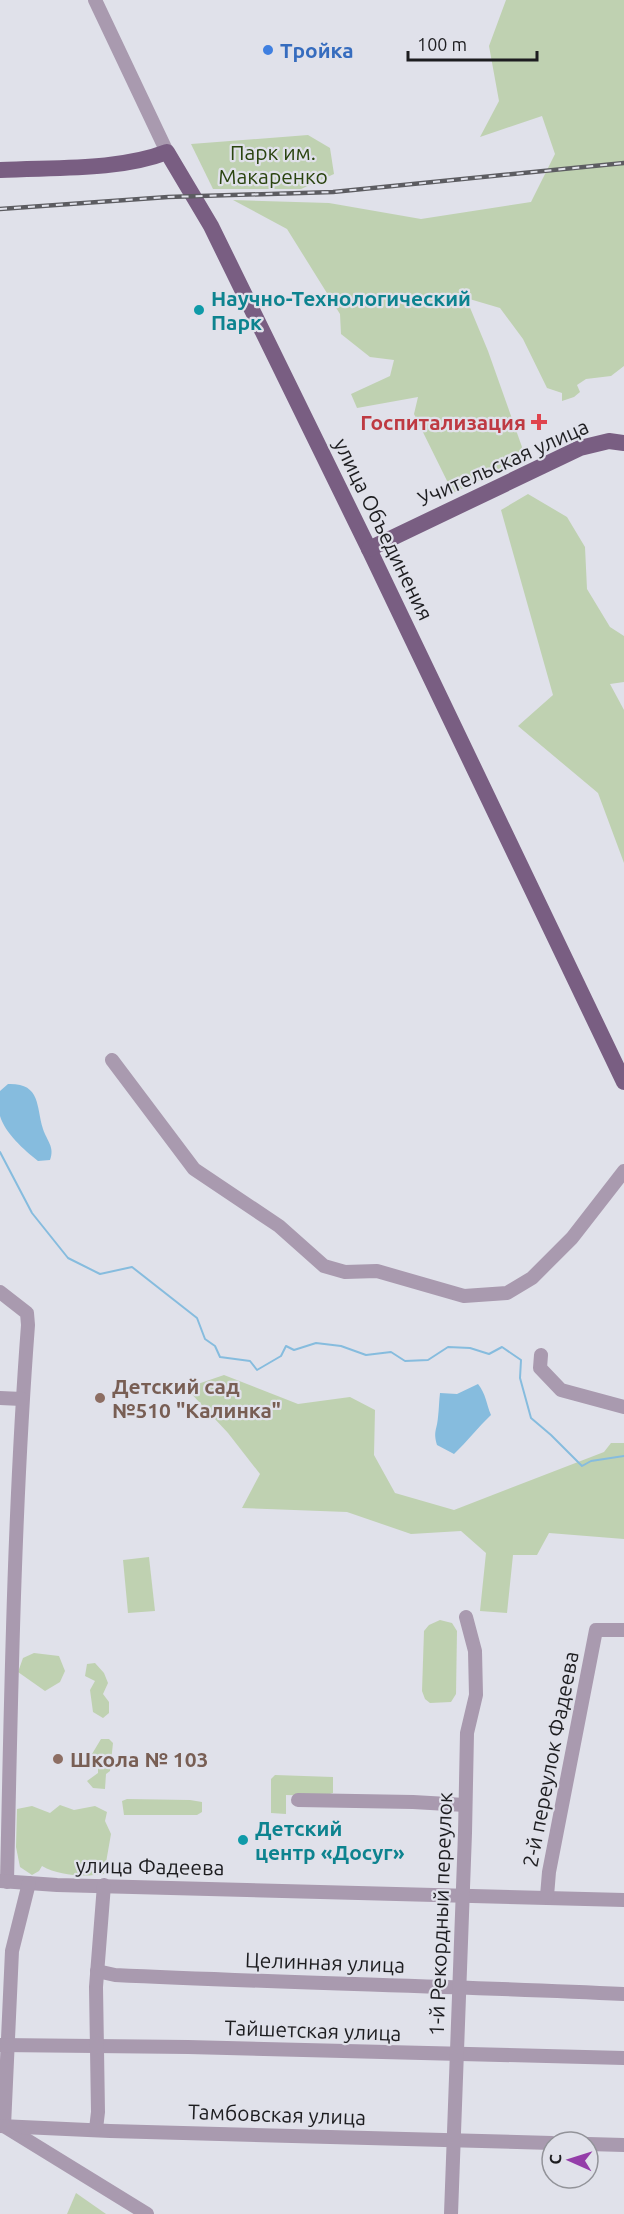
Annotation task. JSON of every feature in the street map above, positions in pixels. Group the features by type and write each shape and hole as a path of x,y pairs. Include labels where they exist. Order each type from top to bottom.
{"main road":[{"path":"0,170 124,164 150,159 166,152"},
{"name":"улица Объединения","path":"166,152 211,225 624,1082"},
{"name":"Учительская улица","path":"369,549 580,448 609,441 624,443"}],"street":[{"name":"улица Объединения","path":"95,0 166,152"},
{"path":"112,1060 194,1169 279,1226 324,1266 345,1272 376,1270 464,1296 507,1293 532,1278 572,1238 624,1171"},
{"path":"0,1292 27,1313 28,1325 6,1637 3,1881"},
{"path":"541,1355 540,1368 561,1390 624,1407"},
{"path":"0,1398 22,1399"},
{"name":"1-й Рекордный переулок","path":"451,2214 467,1733 476,1695 475,1652 466,1617"},
{"name":"2-й переулок Фадеева","path":"547,1896 549,1872 596,1630 624,1630"},
{"path":"298,1800 465,1805"},
{"name":"улица Фадеева","path":"3,1881 624,1900"},
{"path":"29,1883 5,1972 2,2126 147,2214"},
{"path":"96,2129 98,1971 104,1885"},
{"name":"Целинная улица","path":"98,1971 115,1975 285,1983 458,1986 624,1994"},
{"name":"Тайшетская улица","path":"4,2046 97,2045 624,2058"},
{"name":"Тамбовская улица","path":"2,2126 540,2143"},
{"path":"600,2144 624,2145"}],"green space":[{"path":"506,0 624,0 624,366 611,376 586,379 577,385 580,392 562,401 562,393 547,388 523,339 500,308 466,298 488,351 522,447 518,462 453,493 414,414 418,397 357,408 351,394 390,376 394,360 370,357 341,334 340,314 287,229 233,200 329,203 421,219 531,202 555,154 542,116 480,137 499,101 489,46"},
{"name":"Парк им. Макаренко","path":"308,135 330,148 334,174 301,189 213,189 191,144"},
{"path":"528,494 567,517 585,547 587,589 610,627 624,636 624,682 610,684 624,710 624,863 598,793 518,726 553,695 501,510"},
{"path":"224,1375 298,1404 350,1397 375,1410 374,1455 395,1493 454,1510 604,1452 611,1443 624,1443 624,1539 549,1533 537,1555 513,1555 507,1613 480,1611 486,1553 461,1531 411,1534 347,1512 242,1508 260,1474 228,1433 186,1388"},
{"path":"149,1557 155,1611 128,1613 123,1560"},
{"path":"440,1620 452,1623 457,1631 456,1694 451,1702 430,1703 425,1699 422,1691 424,1631 429,1625"},
{"path":"34,1653 59,1656 65,1671 60,1682 45,1691 18,1672 23,1658"},
{"path":"95,1663 104,1673 108,1683 103,1694 109,1702 109,1713 103,1718 93,1712 90,1690 95,1681 85,1676 87,1664"},
{"path":"101,1739 109,1739 113,1743 110,1771 106,1774 105,1789 93,1788 87,1781 98,1773 98,1762 92,1754"},
{"path":"275,1775 333,1777 333,1793 324,1796 286,1795 286,1814 271,1813 271,1779"},
{"path":"127,1799 202,1802 202,1812 197,1815 124,1815 122,1801"},
{"path":"60,1805 74,1810 95,1806 107,1812 105,1821 111,1834 104,1874 72,1875 42,1866 32,1875 20,1867 16,1847 17,1809 32,1806 50,1813"},
{"path":"76,2193 106,2214 67,2214"}],"water":[{"path":"8,1084 26,1087 32,1092 38,1104 43,1129 51,1148 50,1160 38,1161 16,1141 2,1122 0,1091"},
{"path":"478,1384 491,1415 454,1454 437,1445 435,1433 440,1393 457,1394"}],"waterway":[{"path":"0,1152 32,1213 68,1258 100,1274 132,1267 197,1318 205,1339 215,1346 220,1357 250,1361 257,1370 281,1356 286,1346 294,1350 316,1343 341,1346 366,1355 391,1352 405,1361 428,1360 448,1347 470,1348 489,1354 502,1347 521,1360 520,1378 531,1418 582,1466 591,1461 624,1456"}],"railway":[{"path":"0,209 168,197 333,192 624,163"}],"place":[{"name":"Тройка","path":"268,50"},
{"name":"Научно-Технологический Парк","path":"199,310"},
{"name":"Госпитализация","path":"539,422"},
{"name":"Детский сад №510 \"Калинка\"","path":"100,1398"},
{"name":"Школа № 103","path":"58,1759"},
{"name":"Детский центр «Досуг»","path":"243,1840"}]}
